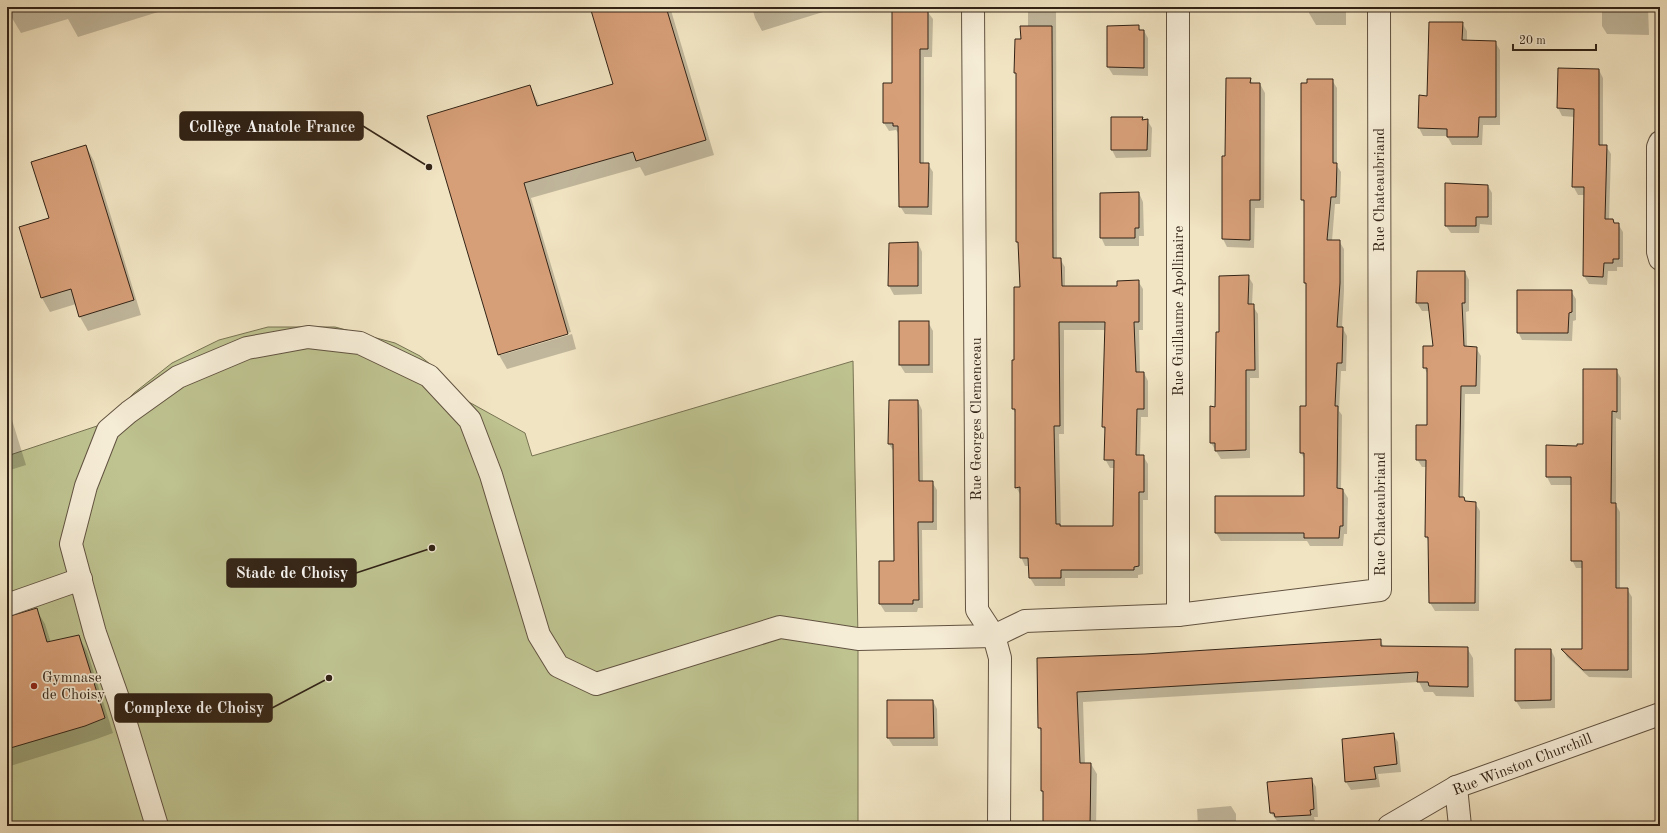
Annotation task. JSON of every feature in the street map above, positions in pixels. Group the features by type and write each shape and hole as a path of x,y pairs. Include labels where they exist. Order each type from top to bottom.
{"street":[{"name":"Rue Georges Clemenceau","path":"973,7 977,610 994,636 1000,658 998,826"},
{"name":"Rue Guillaume Apollinaire","path":"1178,7 1178,615"},
{"name":"Rue Chateaubriand","path":"157,826 119,701 95,633 71,544 86,486 108,430 128,412 178,377 247,348 308,337 360,343 429,376 470,420 490,475 539,636 558,666 596,684 780,627 858,639 994,636 1025,621 1178,615 1380,590 1379,7"},
{"path":"1660,142 1658,147 1658,252 1660,259"},
{"path":"7,605 81,579"},
{"name":"Rue Winston Churchill","path":"1389,826 1456,787 1660,714"},
{"path":"1456,787 1460,826"}],"green space":[{"path":"268,327 335,327 395,343 420,356 440,372 467,401 525,433 532,456 853,361 858,639 858,826 7,826 7,456 103,424 134,393 172,363 219,340"}],"building":[{"path":"590,7 666,7 706,140 636,161 633,152 524,183 568,334 498,355 427,116 530,85 537,106 613,84"},
{"path":"892,7 924,7 924,11 928,10 928,49 920,49 920,163 929,163 928,207 899,207 898,126 893,126 893,123 883,123 883,83 892,83"},
{"path":"1429,22 1463,22 1462,40 1496,41 1496,117 1479,117 1478,137 1447,137 1447,129 1418,128 1419,95 1427,96"},
{"path":"1139,25 1139,30 1144,30 1144,68 1107,67 1107,26"},
{"path":"1020,26 1052,26 1053,258 1061,258 1062,286 1117,286 1117,281 1139,280 1139,322 1134,322 1136,372 1144,372 1144,409 1137,409 1136,455 1144,455 1144,492 1139,492 1139,566 1134,567 1134,570 1061,570 1061,578 1029,578 1028,558 1020,558 1020,487 1015,488 1015,409 1012,409 1012,360 1014,360 1014,287 1020,287 1018,242 1016,242 1016,73 1014,73 1015,39 1021,39","holes":["1059,322 1105,322 1102,427 1105,427 1104,460 1114,460 1113,526 1060,526 1060,524 1056,524 1054,426 1060,426"]},
{"path":"1558,68 1599,69 1599,145 1607,145 1605,219 1613,219 1614,223 1619,223 1619,259 1613,259 1613,263 1604,263 1603,277 1583,276 1584,187 1572,187 1574,109 1557,108"},
{"path":"1226,78 1251,78 1250,83 1260,83 1260,200 1250,200 1250,240 1222,239 1222,156 1225,156"},
{"path":"1307,79 1333,79 1333,163 1337,163 1336,197 1331,197 1327,240 1340,240 1340,283 1337,327 1343,327 1342,363 1337,363 1335,406 1338,406 1337,488 1343,489 1343,526 1340,526 1339,538 1304,538 1304,533 1215,533 1215,496 1304,496 1304,453 1300,453 1300,406 1306,406 1306,283 1304,283 1304,200 1301,200 1301,83 1307,83"},
{"path":"1111,117 1143,117 1142,120 1148,119 1147,150 1111,150"},
{"path":"86,145 134,300 79,317 71,289 41,298 19,227 49,218 31,162"},
{"path":"1445,183 1488,185 1488,217 1476,217 1476,226 1445,226"},
{"path":"1139,192 1139,228 1135,228 1135,238 1100,238 1100,193"},
{"path":"918,242 918,286 888,286 889,243"},
{"path":"1417,271 1465,271 1465,303 1462,303 1464,346 1477,347 1476,386 1461,386 1459,497 1464,497 1465,501 1476,502 1475,603 1429,603 1428,537 1425,537 1426,460 1416,460 1416,425 1427,425 1427,368 1423,368 1423,346 1433,346 1428,303 1416,303"},
{"path":"1249,275 1248,304 1254,304 1255,370 1246,370 1246,450 1215,451 1215,443 1210,443 1210,406 1215,407 1216,332 1219,332 1219,276"},
{"path":"1517,290 1572,290 1572,312 1569,313 1568,333 1517,333"},
{"path":"899,321 929,321 929,365 899,365"},
{"path":"1583,369 1617,369 1617,412 1612,411 1611,503 1616,503 1616,588 1628,588 1628,670 1583,670 1561,649 1582,649 1582,561 1571,561 1571,477 1546,477 1546,445 1577,446 1577,444 1583,444"},
{"path":"889,400 918,400 919,481 933,481 933,522 918,522 919,600 913,600 913,604 879,604 879,561 894,561 893,444 888,444"},
{"name":"Gymnase de Choisy","path":"37,608 47,642 79,635 105,718 85,726 7,749 7,617"},
{"path":"1381,639 1381,646 1468,647 1468,687 1429,686 1428,682 1417,682 1418,672 1077,692 1080,763 1091,763 1090,826 1043,826 1043,791 1041,791 1041,728 1038,728 1037,658 1145,654"},
{"path":"1515,649 1551,649 1551,700 1515,701"},
{"path":"887,700 933,700 934,738 887,738"},
{"path":"1394,733 1397,764 1374,767 1376,779 1345,782 1342,739"},
{"path":"1312,778 1314,809 1310,810 1311,815 1275,817 1274,813 1270,813 1267,782"}],"place":[{"name":"Collège Anatole France","path":"429,167"},
{"name":"Stade de Choisy","path":"432,548"},
{"name":"Complexe de Choisy","path":"329,678"},
{"name":"Gymnase de Choisy","path":"34,686"}]}
